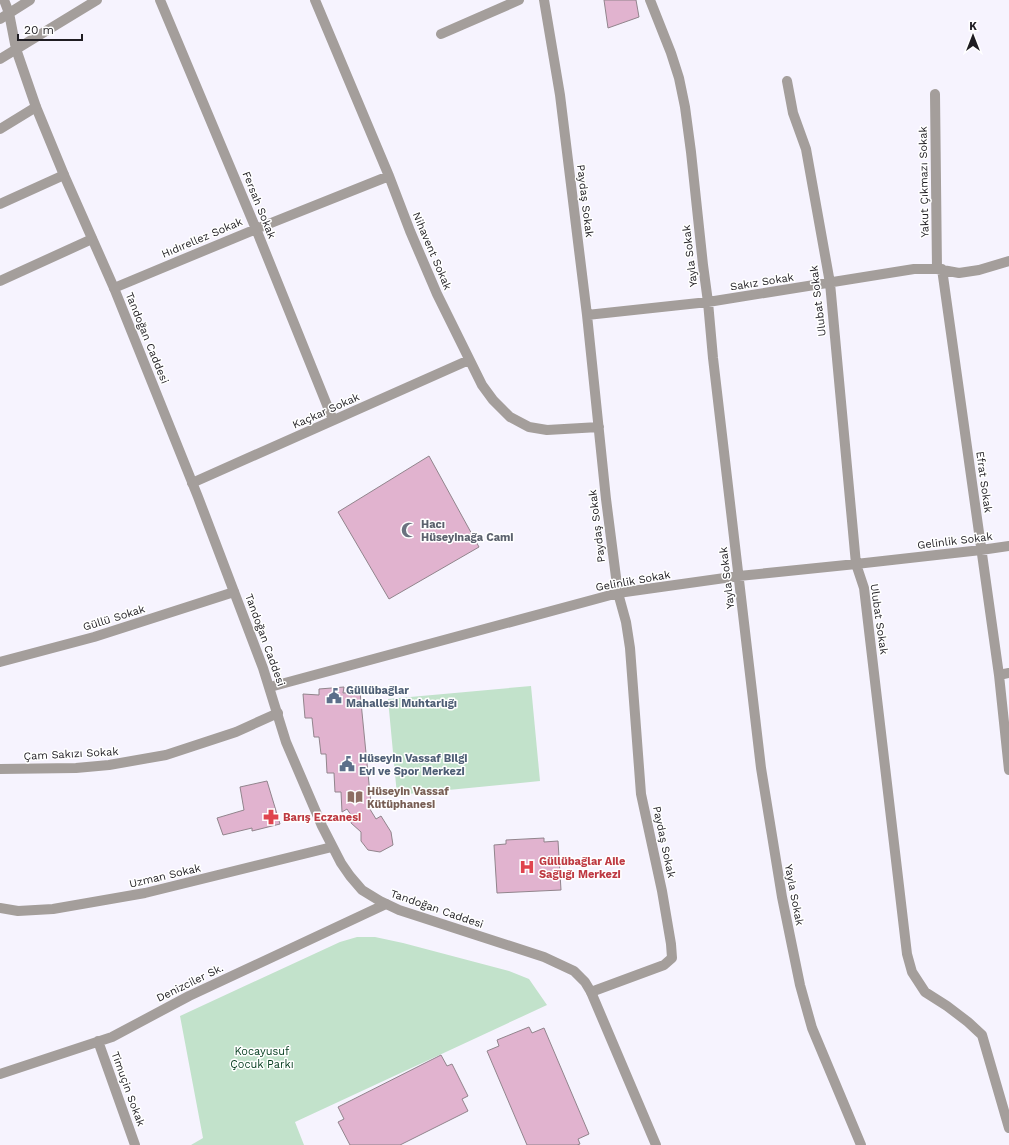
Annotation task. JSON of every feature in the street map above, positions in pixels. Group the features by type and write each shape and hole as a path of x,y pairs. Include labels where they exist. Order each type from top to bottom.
{"street":[{"name":"Tandoğan Caddesi","path":"4,0 9,13 16,49 36,107 114,288 192,483 270,687 286,742 332,847 341,863 362,890 386,904 399,910 544,957 574,971 586,982 591,992 656,1145"},
{"path":"0,19 30,0"},
{"path":"0,59 97,0"},
{"name":"Fersah Sokak","path":"160,0 256,229 333,420"},
{"name":"Nihavent Sokak","path":"315,0 437,294 482,385 493,400 510,417 529,427 547,430 599,427"},
{"path":"441,34 519,0"},
{"name":"Paydaş Sokak","path":"544,0 560,95 587,315 606,499 618,593 626,622 630,648 642,794 662,891 672,958 664,965 591,992"},
{"name":"Yayla Sokak","path":"650,0 671,53 679,78 691,152 713,358 761,768 782,897 800,985 812,1028 861,1145"},
{"name":"Ulubat Sokak","path":"787,81 793,114 806,149 830,283 856,564 864,588 907,954 912,972 925,992 947,1006 982,1035 1009,1128"},
{"name":"Yakut Çıkmazı Sokak","path":"935,94 939,269"},
{"path":"0,129 36,107"},
{"path":"0,204 64,175"},
{"name":"Hıdırellez Sokak","path":"114,288 389,176"},
{"path":"0,281 92,239"},
{"name":"Sakız Sokak","path":"587,315 708,302 914,269 939,269 959,273 979,270 1009,261"},
{"name":"Efrat Sokak","path":"939,269 981,550 1004,674 1009,770"},
{"name":"Kaçkar Sokak","path":"192,483 469,360"},
{"name":"Gelinlik Sokak","path":"270,687 618,593 739,576 1009,546"},
{"name":"Güllü Sokak","path":"0,662 94,637 234,592"},
{"name":"Çam Sakızı Sokak","path":"0,769 76,768 109,765 166,756 236,732 278,713"},
{"name":"Uzman Sokak","path":"0,908 18,911 53,909 145,894 332,847"},
{"name":"Denizciler Sk.","path":"0,1074 112,1036 189,996 386,904"},
{"name":"Timuçin Sokak","path":"98,1041 133,1144"}],"green space":[{"path":"531,686 540,781 397,795 388,699"},
{"name":"Kocayusuf Çocuk Parkı","path":"357,937 375,937 403,943 509,971 529,979 547,1005 295,1122 304,1145 191,1145 203,1138 180,1016 340,942"}],"building":[{"path":"604,0 636,0 639,17 608,28"},
{"name":"Hacı Hüseyinağa Cami","path":"429,456 479,547 389,599 338,512"},
{"name":"Hüseyin Vassaf Bilgi Evi ve Spor Merkezi","path":"344,687 343,693 360,692 371,804 368,806 376,819 381,816 391,832 393,845 380,852 368,850 361,841 361,832 351,823 351,815 347,809 342,812 341,792 335,792 334,773 327,773 326,754 321,754 319,737 314,737 312,718 305,718 303,694 319,695 319,689"},
{"path":"267,781 280,824 252,831 252,828 223,835 217,818 244,810 240,787"},
{"name":"Güllübağlar Aile Sağlığı Merkezi","path":"544,838 544,842 558,841 561,890 497,893 494,845 506,844 506,840"},
{"path":"529,1027 532,1033 544,1028 589,1134 578,1139 580,1144 527,1145 487,1051 499,1046 497,1040"},
{"path":"441,1055 447,1066 452,1064 468,1096 462,1099 468,1111 400,1145 350,1145 338,1122 344,1119 338,1107"}],"place":[{"name":"Hacı Hüseyinağa Cami","path":"409,530"},
{"name":"Güllübağlar Mahallesi Muhtarlığı","path":"334,696"},
{"name":"Hüseyin Vassaf Bilgi Evi ve Spor Merkezi","path":"347,764"},
{"name":"Hüseyin Vassaf Kütüphanesi","path":"355,797"},
{"name":"Barış Eczanesi","path":"271,817"},
{"name":"Güllübağlar Aile Sağlığı Merkezi","path":"527,867"}]}
